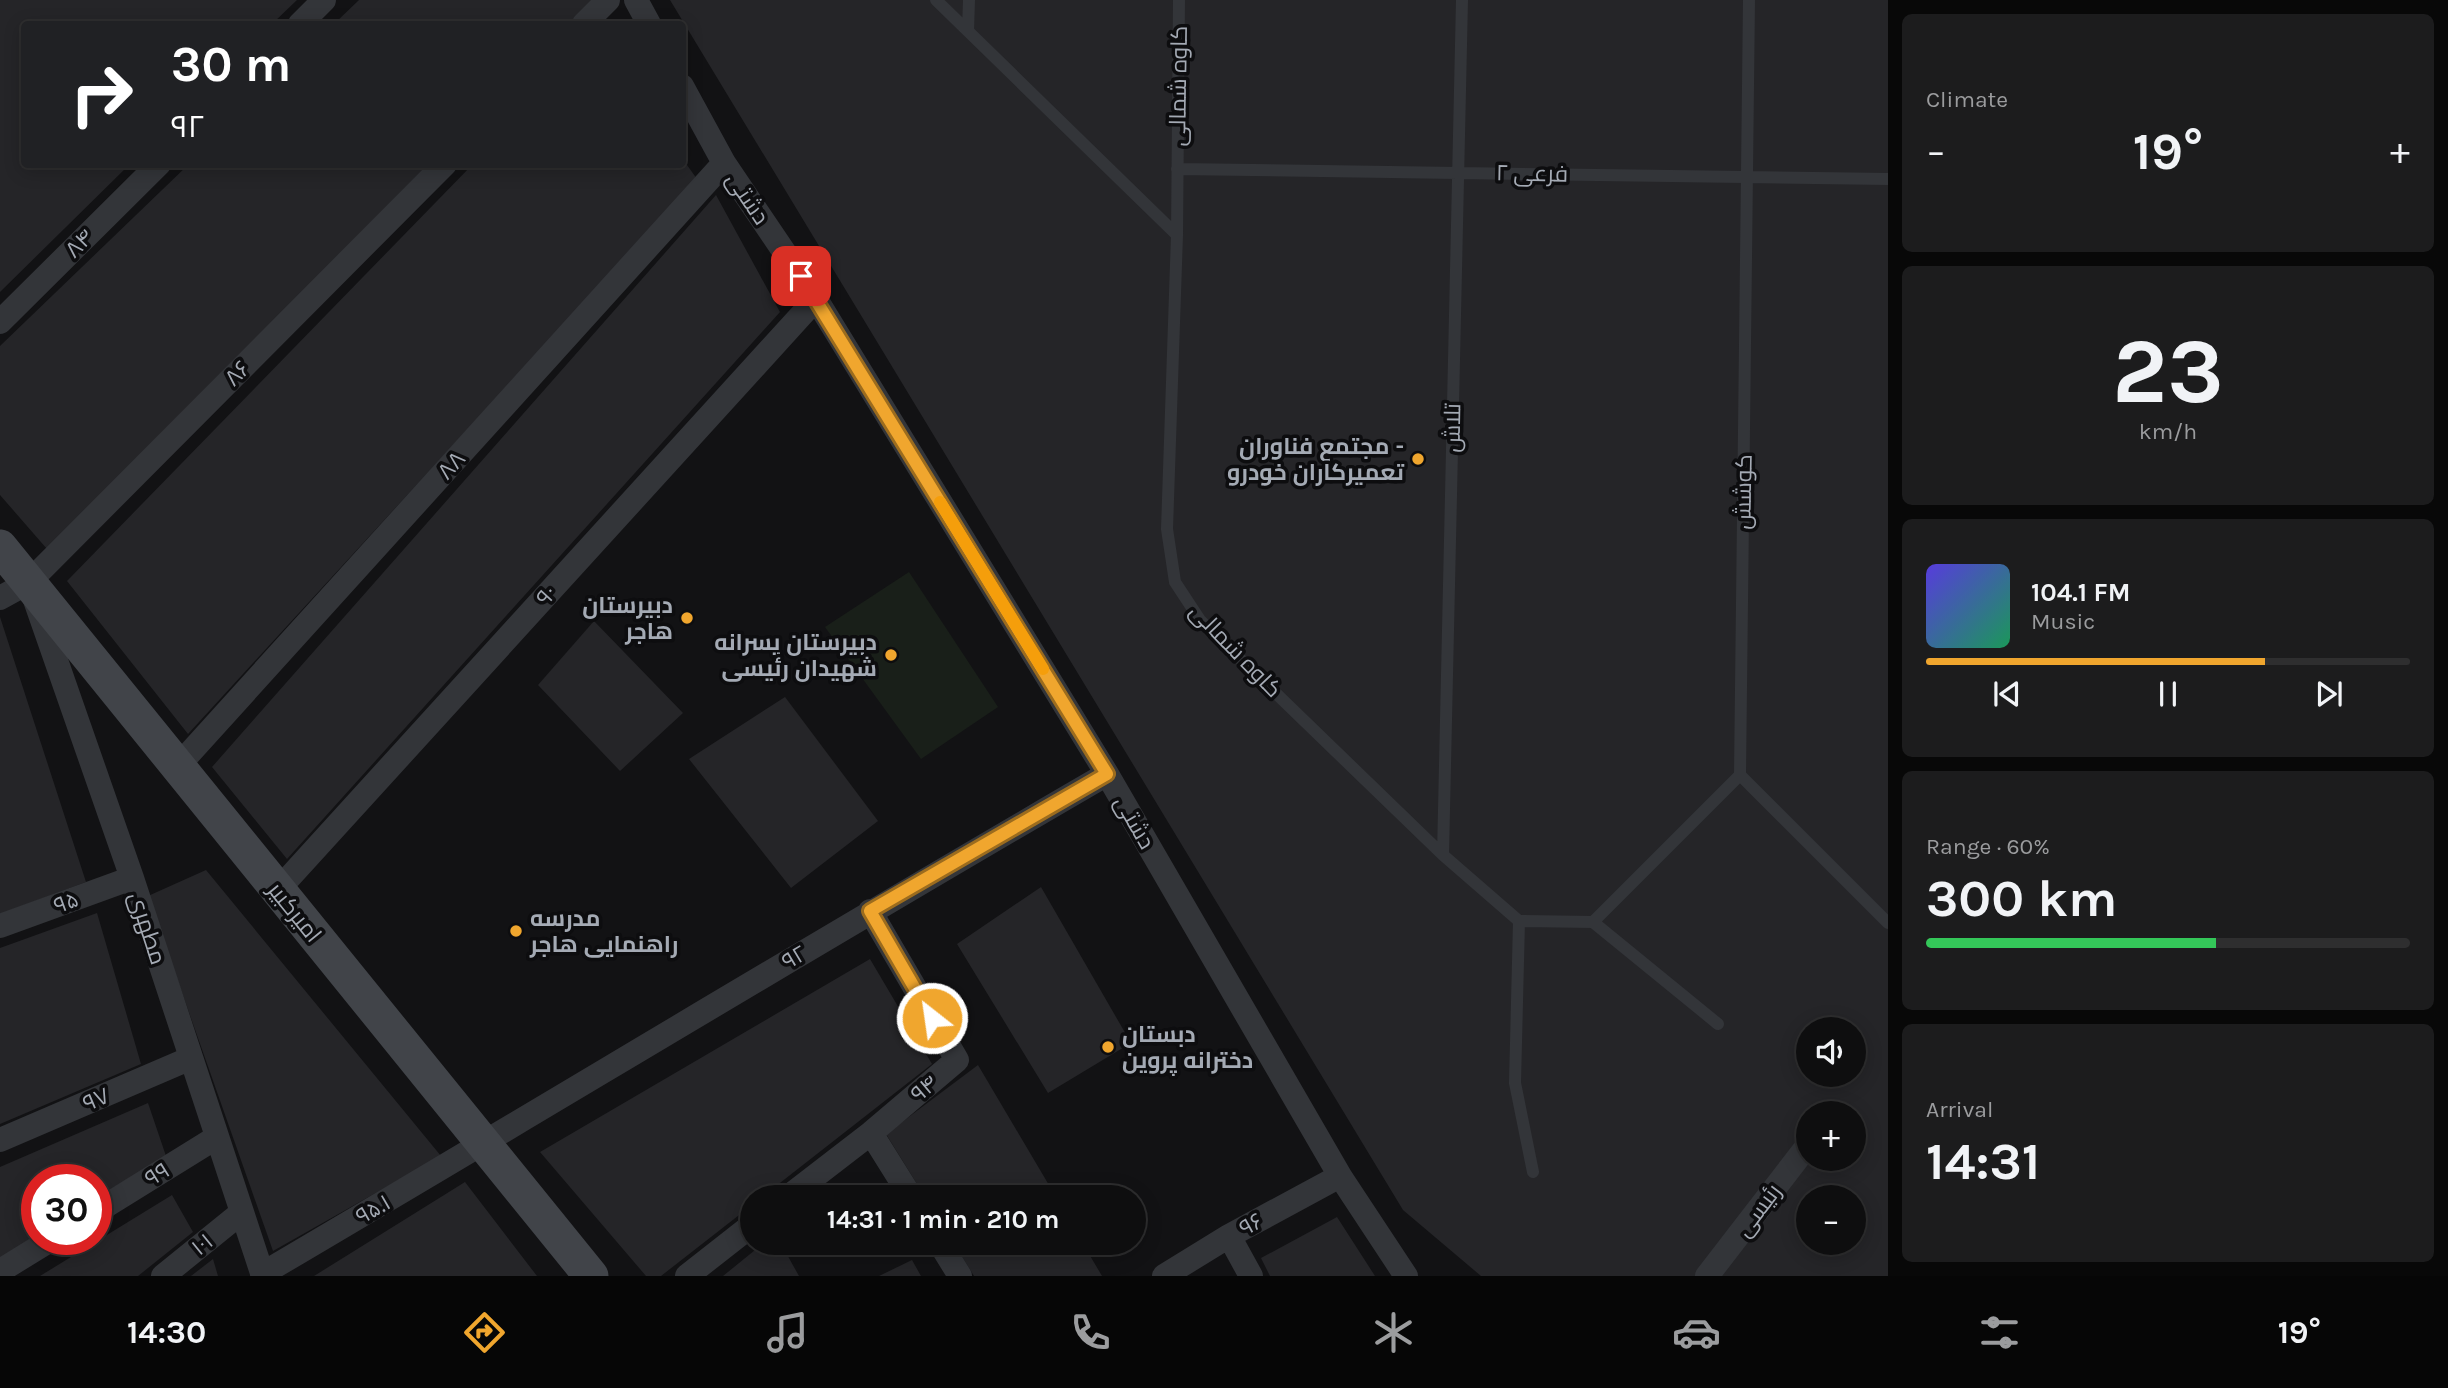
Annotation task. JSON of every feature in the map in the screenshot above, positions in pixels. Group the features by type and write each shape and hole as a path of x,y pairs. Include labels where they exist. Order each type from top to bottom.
{"main road":[{"name":"امیرکبیر","path":"0,547 15,590 177,768 591,1276"}],"street":[{"path":"303,21 324,0"},
{"path":"587,21 608,0"},
{"path":"636,0 647,21"},
{"name":"دشتی","path":"686,93 724,163 816,299 1107,774 1340,1176 1406,1276"},
{"name":"۸۸","path":"177,768 724,163"},
{"name":"۸۴","path":"0,322 155,168"},
{"name":"۸۶","path":"15,590 441,168"},
{"name":"۹۰","path":"277,891 816,299"},
{"name":"مطهری","path":"15,590 132,878 262,1275"},
{"name":"۹۲","path":"483,1144 870,911 1107,774"},
{"name":"۹۵","path":"0,926 132,878"},
{"name":"۹۴","path":"804,1185 871,1133 957,1060 870,911"},
{"name":"۹۷","path":"0,1140 191,1058"},
{"path":"871,1133 904,1185"},
{"name":"۹۹","path":"112,1202 217,1136"},
{"name":"۹۵.۱","path":"262,1275 483,1144"},
{"name":"رئیسی","path":"1707,1276 1796,1161"},
{"name":"۹۶","path":"1164,1276 1229,1236 1340,1176"},
{"name":"۱۰۱","path":"163,1276 242,1212"},
{"path":"687,1276 740,1234"},
{"path":"1229,1236 1251,1276"},
{"path":"0,1271 26,1255"},
{"path":"947,1255 960,1276"}],"lane":[{"path":"936,0 1177,235"},
{"path":"968,31 969,0"},
{"name":"کاوه شمالی","path":"1179,0 1177,235 1167,529 1175,582 1200,620 1443,855 1519,921"},
{"name":"تلاش","path":"1443,855 1462,0"},
{"name":"کوشش","path":"1740,775 1749,0"},
{"name":"فرعی ۲","path":"1177,169 1888,179"},
{"path":"1593,922 1740,775 1888,923"},
{"path":"1533,1172 1515,1083 1519,921 1593,922 1718,1024"}],"shaded area":[{"path":"909,572 998,707 921,759 825,627"}],"building":[{"path":"0,0 297,0 275,21 21,21 21,168 126,168 0,292"},
{"path":"359,0 594,0 572,21 337,21"},
{"name":"مجتمع فناوران - تعمیرکاران خودرو","path":"670,0 1888,0 1888,1276 1481,1276 1403,1210 686,26 686,21 683,21"},
{"path":"686,164 697,179 188,734 67,581 469,168 686,168"},
{"path":"185,168 426,168 47,549 0,495 0,346"},
{"path":"716,195 780,312 287,859 212,767"},
{"path":"0,617 86,882 0,914"},
{"path":"594,621 683,713 620,771 538,685"},
{"path":"785,697 878,821 791,888 689,759"},
{"path":"206,870 441,1156 273,1251 148,896"},
{"path":"1041,887 1131,1043 1048,1093 957,944"},
{"path":"97,913 141,1064 0,1124 0,948"},
{"path":"870,959 932,1064 777,1185 740,1185 740,1214 661,1276 646,1276 540,1152"},
{"path":"978,1065 1049,1185 918,1185 886,1134"},
{"path":"148,1103 166,1156 112,1188 112,1164 21,1164 21,1245 0,1258 0,1167"},
{"path":"465,1182 537,1276 314,1276"},
{"path":"172,1195 193,1232 138,1276 40,1276 74,1255 112,1255 112,1232"},
{"path":"1337,1217 1375,1276 1270,1276 1261,1258"},
{"path":"749,1255 787,1255 799,1276 723,1276"},
{"path":"961,1255 1090,1255 1102,1276 974,1276"},
{"path":"213,1259 218,1276 191,1276"},
{"path":"912,1260 921,1276 879,1276"}],"slow traffic":[{"path":"940,502 1043,669"}],"place":[{"name":"مجتمع فناوران - تعمیرکاران خودرو","path":"1418,459"},
{"name":"دبیرستان هاجر","path":"687,618"},
{"name":"دبیرستان پسرانه شهیدان رئیسی","path":"891,655"},
{"name":"مدرسه راهنمایی هاجر","path":"516,931"},
{"name":"دبستان دخترانه پروین","path":"1108,1047"}],"route":[{"path":"801,276 1107,774 870,911 932,1018"}]}
